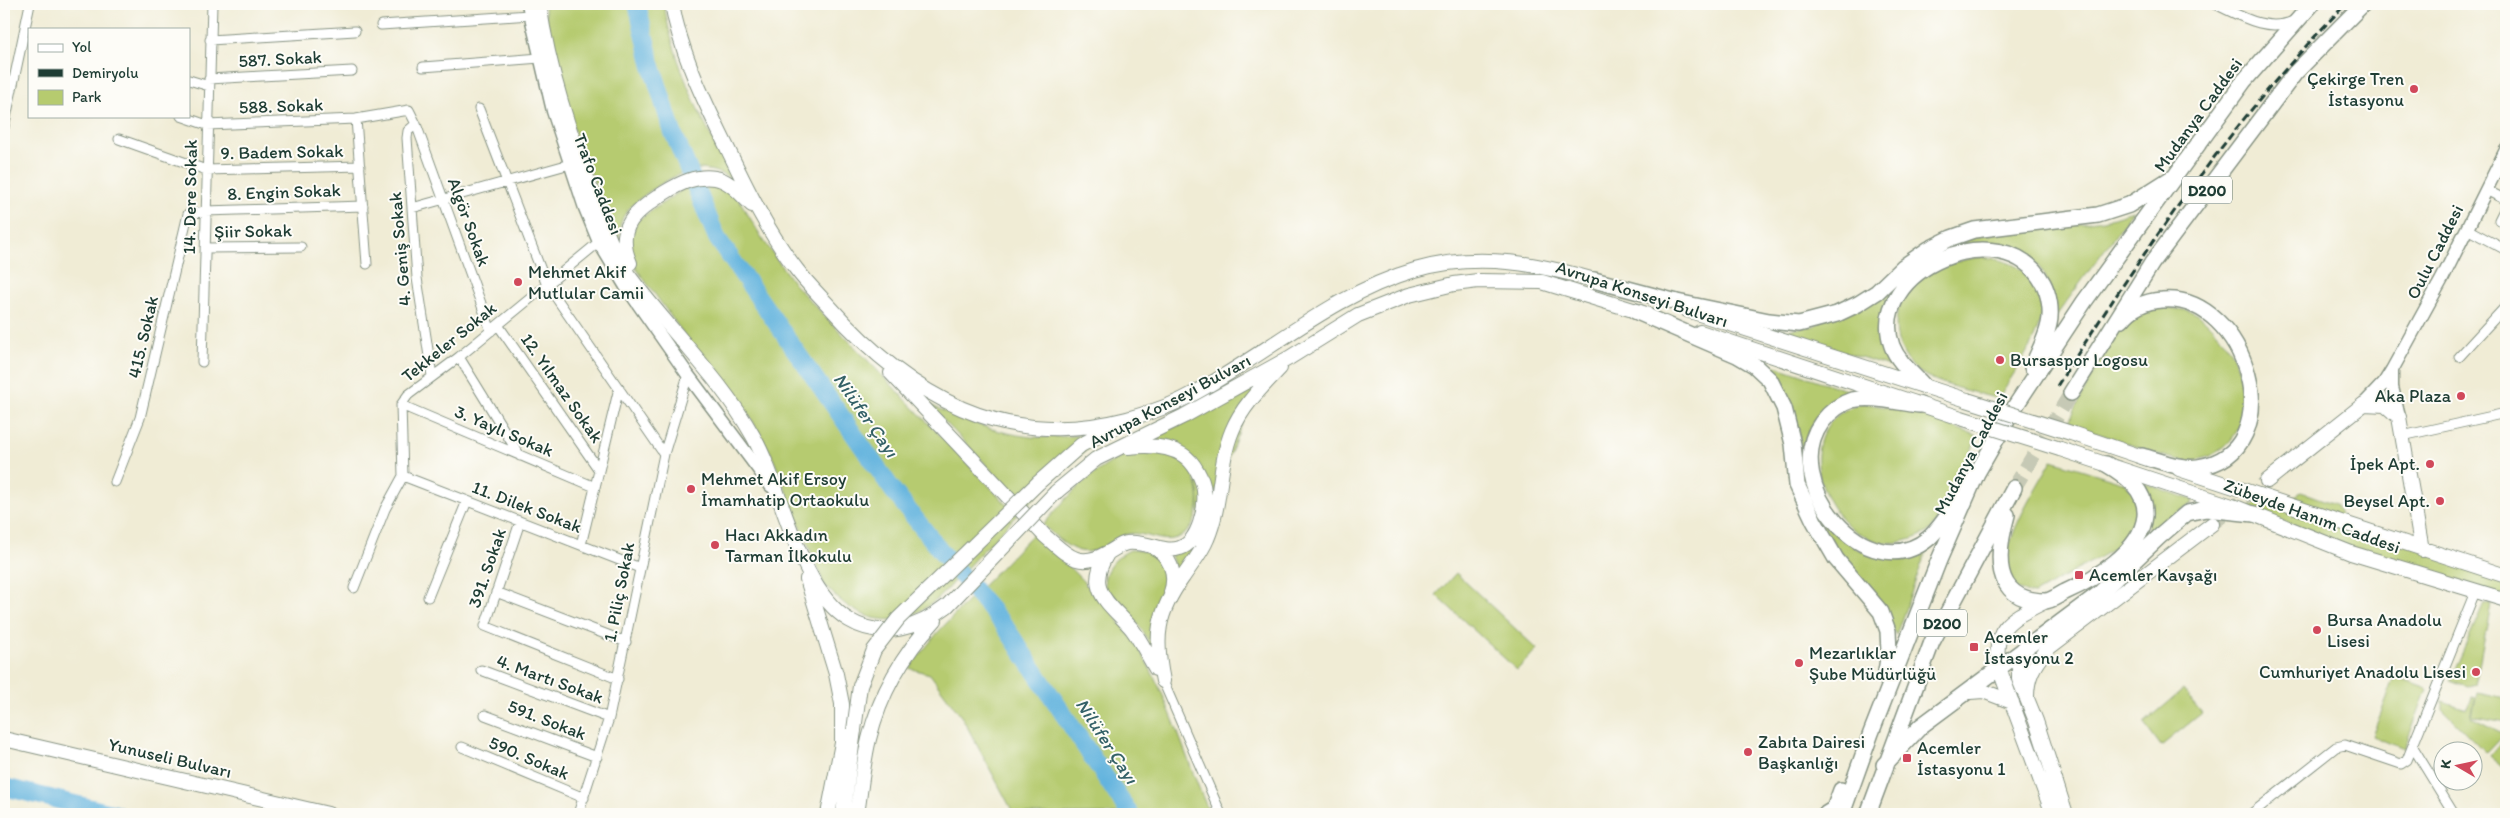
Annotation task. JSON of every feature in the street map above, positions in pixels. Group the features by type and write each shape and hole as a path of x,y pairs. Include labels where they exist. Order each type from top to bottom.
{"highway":[{"name":"Mudanya Caddesi","path":"1842,814 1870,733 1939,560 1978,473 2016,405 2084,302 2244,82 2312,4"},
{"name":"D200","path":"2071,393 2152,263 2296,73 2363,4"},
{"path":"1594,280 1677,302 1760,319 1799,324 1837,314 1858,304 1877,292 1903,266 1929,249 1951,238 1974,230 2098,215 2130,205 2177,175"},
{"path":"1923,385 1898,359 1892,346 1889,330 1895,299 1907,282 1922,269 1959,253 1994,250 2024,261 2037,273 2047,290 2049,323 2016,405"},
{"path":"2091,360 2124,317 2135,306 2153,300 2185,301 2196,306 2210,314 2223,327 2236,346 2246,369 2252,411 2245,433 2234,448 2219,459 2198,467 2181,466 2142,456"},
{"path":"1635,310 1736,355 1754,366 1770,380 1784,408 1793,444 1798,485 1814,521 1836,559 1881,612 1888,631 1888,667 1870,733 1852,761 1834,809 1826,814"},
{"path":"1920,405 1864,398 1850,401 1836,407 1818,428 1812,443 1812,474 1817,492 1836,524 1855,539 1876,549 1905,549 1928,539 1978,473"},
{"path":"2046,601 2089,582 2108,568 2139,535 2145,514 2139,492 2125,475 2106,464"},
{"name":"D200","path":"1868,814 1884,765 1932,642 2014,488 1998,554 2000,570 2008,585 2018,595 2046,601"},
{"path":"1884,765 1921,726 1970,692 2024,648 2100,593 2159,537 2188,513 2206,509 2254,514"}],"main road":[{"name":"Avrupa Konseyi Bulvarı","path":"539,4 549,62 570,136 608,234 628,274 711,376 753,435 766,461 798,548 819,590 838,612 861,626 886,630 904,628 929,620 947,606 1056,492 1096,459 1184,416 1288,358 1358,315 1409,295 1454,284 1478,281 1542,282 1635,310 1920,405 2106,464"},
{"name":"Avrupa Konseyi Bulvarı","path":"672,4 676,24 702,96 760,213 797,271 852,333 909,378 959,408 989,420 1019,427 1081,429 1153,413 1189,396 1369,286 1416,269 1448,262 1507,260 1594,280 2142,456"},
{"name":"Trafo Caddesi","path":"529,9 553,111 585,208 600,242 625,285 688,375 761,470 782,504"},
{"name":"Oulu Caddesi","path":"2364,404 2384,383 2392,370 2506,150"},
{"path":"656,307 624,251 624,235 629,222 637,211 680,183 700,177 717,178 731,186 760,213"},
{"path":"852,333 1045,536 1069,558 1079,561 1107,554 1126,543 1170,549 1182,548 1193,538 1202,514 1204,491 1198,472 1184,456 1166,448 1143,445 1116,449"},
{"path":"1163,680 1157,652 1159,622 1170,595 1207,539 1218,504 1232,432 1246,406 1288,358"},
{"path":"2392,370 2392,387 2422,550"},
{"path":"2267,481 2364,404 2385,405 2399,417"},
{"path":"843,814 860,686 874,650 898,619 1038,483 1081,445 1131,418"},
{"name":"Zübeyde Hanım Caddesi","path":"2142,456 2422,550 2506,576"},
{"name":"Zübeyde Hanım Caddesi","path":"2106,464 2254,514 2351,553 2506,600"},
{"path":"2027,698 2027,681 2033,666 2046,650 2212,524"},
{"path":"1144,544 1158,549 1168,560 1173,575 1170,595"},
{"path":"798,548 836,674 842,704 842,743 828,814"},
{"path":"1107,554 1098,575 1099,591 1110,607 1136,635 1163,680"},
{"path":"2046,601 2010,620 2003,629 1998,642 2000,668 2053,814"},
{"path":"857,814 869,739 885,693 908,652 947,606"},
{"path":"2024,648 2019,658 2017,669 2066,814"},
{"path":"1970,692 1983,691 2012,702"},
{"name":"Yunuseli Bulvarı","path":"4,738 328,814"}],"street":[{"path":"4,126 30,4"},
{"name":"14. Dere Sokak","path":"202,362 207,125 212,4"},
{"path":"2215,4 2253,21 2271,26 2284,25 2300,17"},
{"path":"381,25 529,9"},
{"path":"210,40 355,31"},
{"path":"423,67 540,58"},
{"name":"587. Sokak","path":"209,83 352,70"},
{"path":"190,80 209,83"},
{"path":"479,109 546,283 664,454"},
{"name":"588. Sokak","path":"207,125 356,120 408,110 416,124"},
{"path":"187,118 207,125"},
{"path":"356,120 367,264"},
{"name":"Algör Sokak","path":"416,124 495,328"},
{"name":"4. Geniş Sokak","path":"416,124 408,131 407,138 417,278 432,376"},
{"path":"119,139 206,170"},
{"path":"412,208 570,164"},
{"name":"9. Badem Sokak","path":"206,170 360,166"},
{"path":"2486,190 2506,200"},
{"name":"8. Engin Sokak","path":"205,211 363,206"},
{"path":"2506,206 2499,220 2506,224"},
{"name":"415. Sokak","path":"115,482 140,418 188,214 205,211"},
{"path":"2466,229 2506,250"},
{"name":"Tekkeler Sokak","path":"403,476 401,405 408,395 495,328 546,283 600,242"},
{"name":"Şiir Sokak","path":"205,248 300,247"},
{"path":"2459,357 2506,306"},
{"name":"12. Yılmaz Sokak","path":"495,328 599,470"},
{"path":"459,356 520,456"},
{"name":"1. Piliç Sokak","path":"578,814 598,757 609,718 664,454 688,375"},
{"path":"581,545 619,388"},
{"name":"3. Yaylı Sokak","path":"401,405 595,487"},
{"path":"2402,436 2506,413"},
{"path":"354,588 385,509 403,476"},
{"name":"11. Dilek Sokak","path":"403,476 640,568"},
{"path":"428,597 466,501"},
{"name":"391. Sokak","path":"520,522 485,626 618,679"},
{"path":"496,592 626,642"},
{"path":"2251,814 2336,747 2344,745 2401,764 2407,760 2475,592"},
{"name":"4. Martı Sokak","path":"480,670 609,718"},
{"path":"1163,680 1221,814"},
{"name":"591. Sokak","path":"485,715 598,757"},
{"name":"590. Sokak","path":"462,747 584,798"},
{"path":"2413,747 2454,814"}],"green space":[{"path":"544,4 664,4 675,50 683,73 702,118 736,181 714,171 704,169 691,170 671,178 650,191 627,211 619,231 619,244 575,133 559,79"},
{"path":"702,182 717,184 738,198 762,238 794,284 1017,515 940,596 916,613 902,618 887,620 874,618 848,606 824,584 771,453 748,413 683,333 638,271 630,254 630,237 638,220 685,188"},
{"path":"2133,211 2056,316 2052,295 2044,274 2039,267 2017,254 1982,244 1893,291 1885,306 1883,335 1886,347 1898,369 1779,331 1814,326 1927,256 1960,240 1990,234 2104,220"},
{"path":"1981,257 1999,260 2024,271 2035,285 2039,294 2042,311 2034,338 1998,399 1946,384 1926,376 1911,364 1900,346 1897,336 1897,318 1901,303 1909,290 1920,279 1949,264"},
{"path":"2163,307 2193,312 2216,331 2234,359 2244,391 2244,408 2240,424 2232,438 2220,450 2196,460 2188,461 2170,458 2068,423 2103,355 2119,330 2127,321 2135,316 2148,310"},
{"path":"1757,360 1852,392 1830,406 1812,425 1803,448 1803,460 1806,474 1822,510 1831,525 1848,543 1868,552 1928,546 1896,635 1824,529 1803,482 1799,431 1791,403 1775,378"},
{"path":"1256,388 1215,492 1204,534 1177,576 1171,555 1200,529 1197,465 1141,442 1212,411"},
{"path":"1863,403 1909,411 1978,436 1935,524 1922,535 1908,540 1881,542 1857,532 1837,513 1824,489 1818,463 1822,437 1836,416"},
{"path":"928,404 978,425 1018,435 1031,437 1088,436 1103,439 1080,455 1026,506"},
{"path":"1137,450 1170,455 1187,466 1193,474 1198,494 1198,505 1196,516 1186,533 1171,539 1128,534 1117,538 1101,548 1084,552 1069,547 1043,525 1085,481 1109,464"},
{"path":"2052,460 2125,483 2135,494 2141,510 2130,540 2034,594 2017,589 2012,585 2006,569 2007,554 2019,520"},
{"path":"2140,482 2193,500 2192,505 2177,512 2155,532 2148,528"},
{"path":"2301,492 2335,504 2342,518 2288,501"},
{"path":"2254,498 2506,576 2506,599 2379,558 2251,509"},
{"path":"1035,532 1102,601 1137,646 1159,686 1210,814 1014,814 963,719 930,674 909,668 939,631"},
{"path":"1130,550 1140,550 1155,556 1164,567 1166,575 1164,593 1153,626 1152,650 1137,623 1115,604 1105,589 1105,575 1108,569 1112,563"},
{"path":"1456,573 1537,649 1517,670 1436,595"},
{"path":"2484,603 2491,605 2475,685 2467,687 2450,681"},
{"path":"2395,677 2427,689 2404,749 2372,736"},
{"path":"2183,690 2202,713 2161,746 2144,723"},
{"path":"2477,693 2506,699 2506,722 2472,716"},
{"path":"2471,697 2475,698 2471,717 2504,734 2486,753 2482,749 2482,740 2473,740 2442,709 2442,701 2467,709"},
{"path":"2506,736 2506,771 2490,756"}],"waterway":[{"name":"Nilüfer Çayı","path":"637,4 651,63 672,130 717,238 894,492 948,560 1004,625 1130,814"},
{"path":"4,787 116,814"}],"tunnel":[{"path":"2014,488 2071,393"},
{"path":"2212,524 2267,481"}],"railway":[{"path":"2057,386 2123,285 2228,139 2265,93 2346,4"}],"place":[{"name":"Çekirge Tren İstasyonu","path":"2414,89"},
{"name":"Mehmet Akif Mutlular Camii","path":"518,282"},
{"name":"Bursaspor Logosu","path":"2000,360"},
{"name":"Aka Plaza","path":"2461,396"},
{"name":"İpek Apt.","path":"2430,464"},
{"name":"Mehmet Akif Ersoy İmamhatip Ortaokulu","path":"691,489"},
{"name":"Beysel Apt.","path":"2440,501"},
{"name":"Hacı Akkadın Tarman İlkokulu","path":"715,545"},
{"name":"Acemler Kavşağı","path":"2079,575"},
{"name":"Bursa Anadolu Lisesi","path":"2317,630"},
{"name":"Acemler İstasyonu 2","path":"1974,647"},
{"name":"Mezarlıklar Şube Müdürlüğü","path":"1799,663"},
{"name":"Cumhuriyet Anadolu Lisesi","path":"2476,672"},
{"name":"Zabıta Dairesi Başkanlığı","path":"1748,752"},
{"name":"Acemler İstasyonu 1","path":"1907,758"}]}
